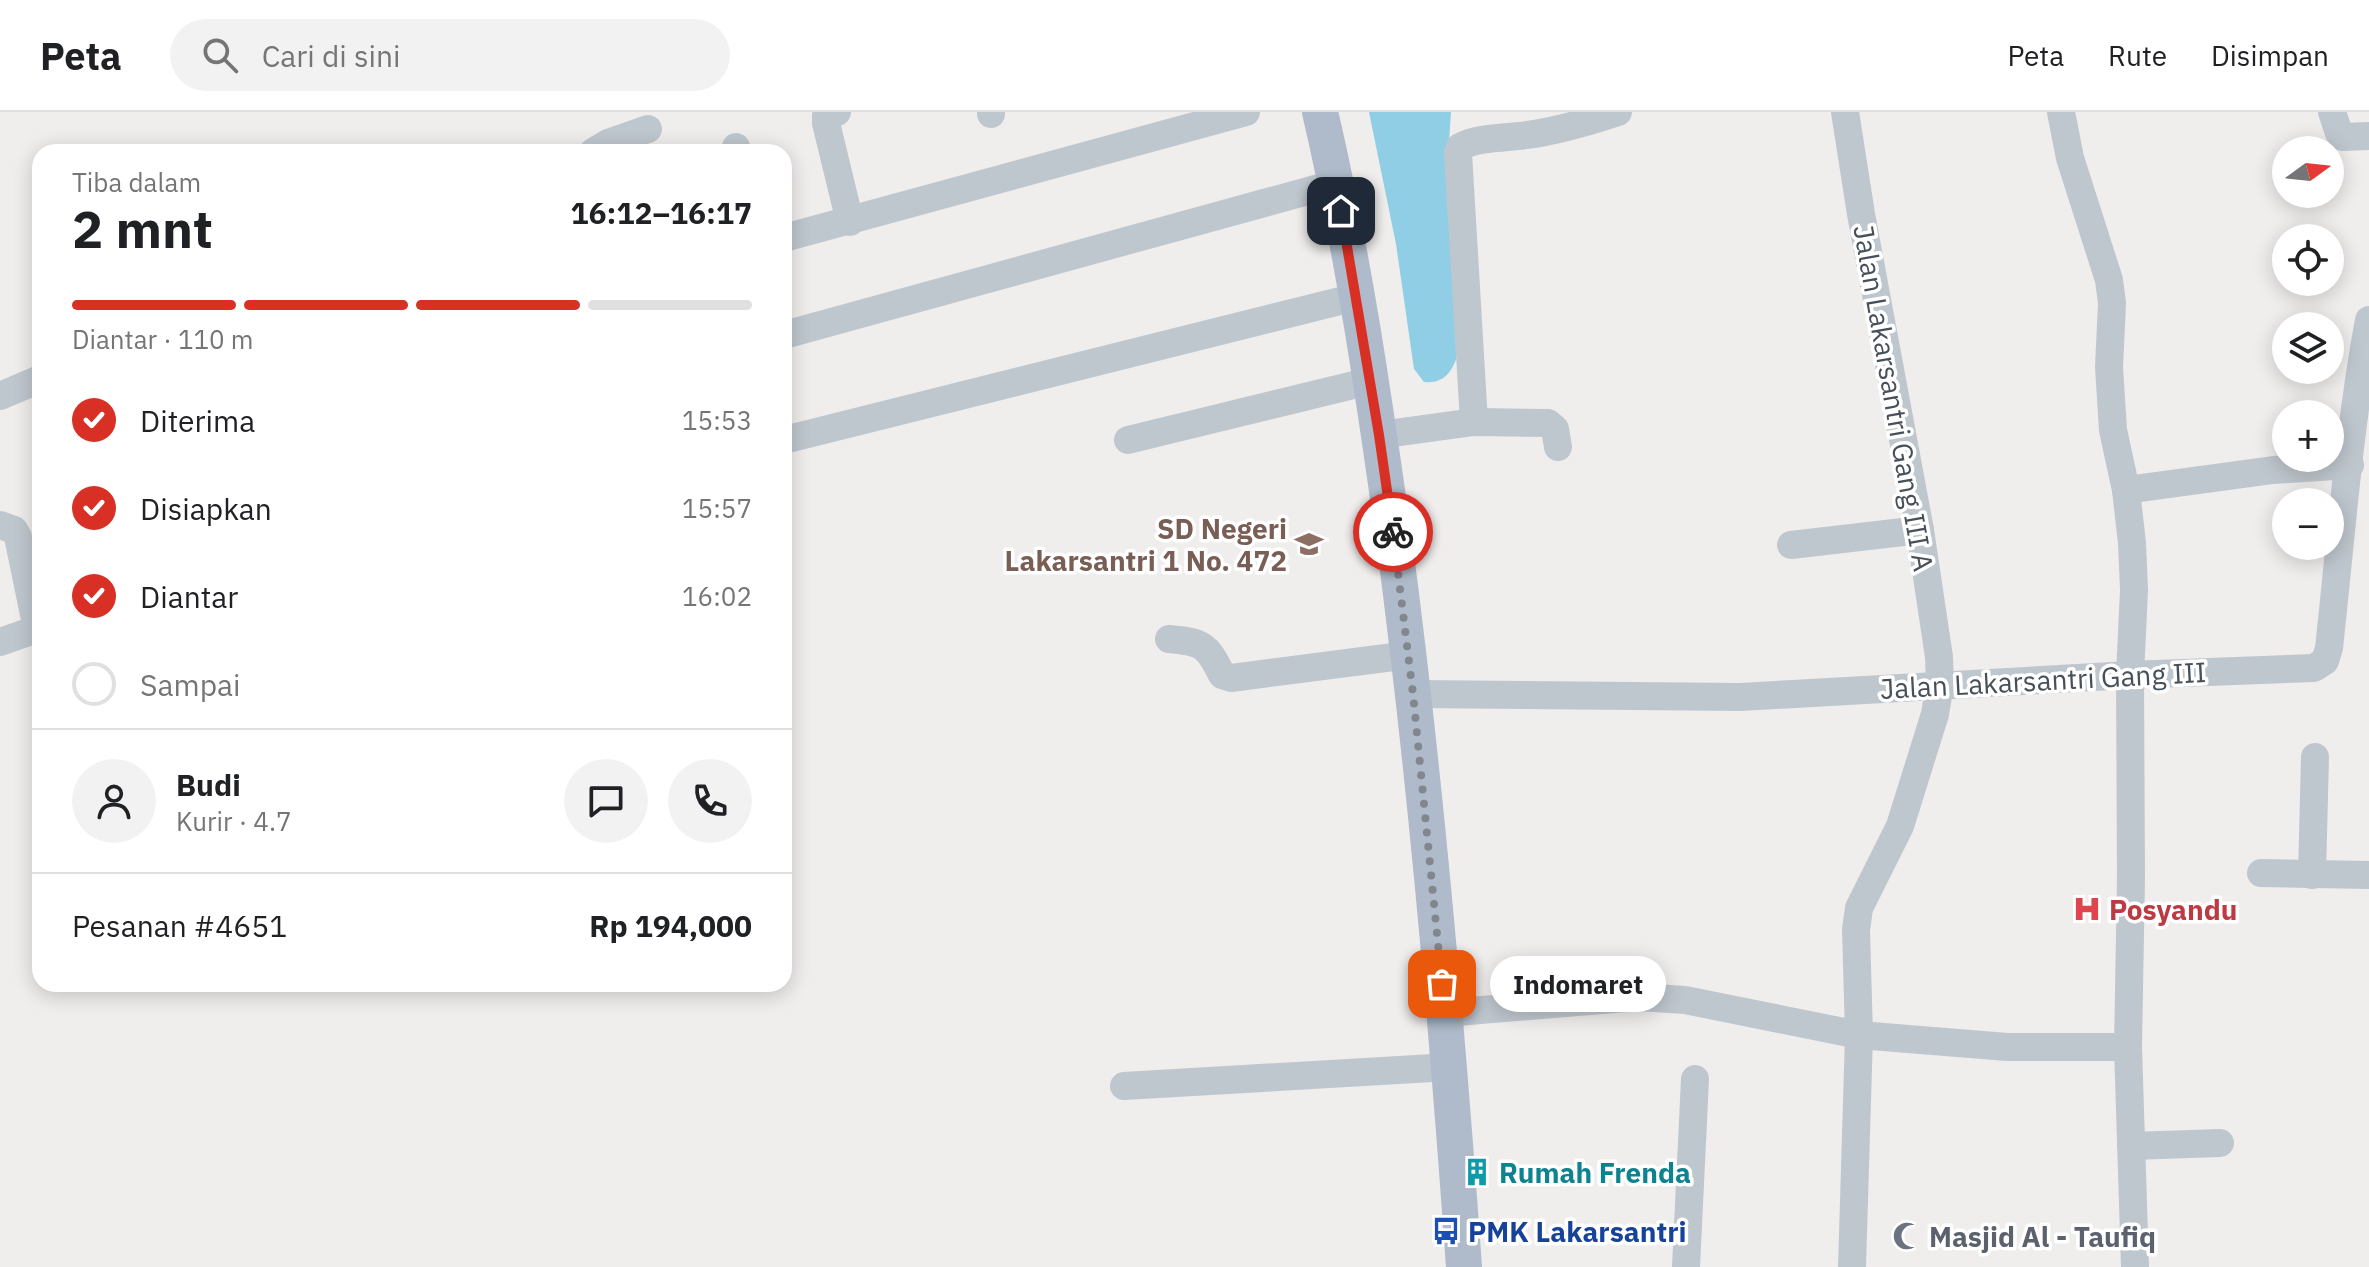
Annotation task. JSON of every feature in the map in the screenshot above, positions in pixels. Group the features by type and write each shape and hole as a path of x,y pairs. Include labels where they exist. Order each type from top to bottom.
{"main road":[{"path":"1320,112 1337,183 1379,435 1409,655 1450,1067 1464,1267"}],"street":[{"path":"837,112 826,116 826,123 850,222"},
{"path":"1474,422 1460,147 1583,124 1618,112"},
{"name":"Jalan Lakarsantri Gang III A","path":"1845,112 1920,530 1939,657 1940,684 1935,714 1900,826 1859,908 1854,948 1859,1035 1852,1267"},
{"path":"2061,112 2070,158 2109,280 2113,430 2126,490 2132,543 2128,1047 2135,1267"},
{"path":"2332,112 2343,137 2369,136"},
{"path":"792,236 1242,113"},
{"path":"606,144 648,129"},
{"path":"792,333 1337,183"},
{"path":"792,438 1356,297"},
{"name":"Jalan Lakarsantri Gang III","path":"1413,694 1740,697 1940,684 2314,668 2325,661 2329,648 2350,465 2351,429 2369,320"},
{"path":"1128,440 1370,381"},
{"path":"0,396 32,382"},
{"path":"1379,435 1474,422 1548,423 1555,429 1558,447"},
{"path":"2126,490 2273,470 2350,465"},
{"path":"0,525 14,530 18,537 32,601"},
{"path":"1791,545 1920,530"},
{"path":"0,642 32,631"},
{"path":"1169,639 1204,646 1222,675 1231,678 1409,655"},
{"path":"2312,875 2315,757"},
{"path":"2261,873 2369,875"},
{"path":"1445,1013 1639,997 1685,1000 1859,1035 2007,1047 2128,1047"},
{"path":"1124,1086 1450,1067"},
{"path":"1686,1267 1695,1079"},
{"path":"2131,1146 2220,1143"}],"water":[{"path":"1369,112 1451,112 1447,172 1457,357 1449,372 1436,381 1424,382 1414,369 1396,244"}],"way so far":[{"path":"1393,532 1409,655 1442,984"}],"place":[{"name":"SD Negeri Lakarsantri 1 No. 472","path":"1309,544"},
{"name":"Posyandu","path":"2087,909"},
{"name":"Indomaret","path":"1442,984"},
{"name":"Rumah Frenda","path":"1477,1172"},
{"name":"PMK Lakarsantri","path":"1446,1231"},
{"name":"Masjid Al - Taufiq","path":"1907,1236"}],"route":[{"path":"1341,211 1393,532"}]}
